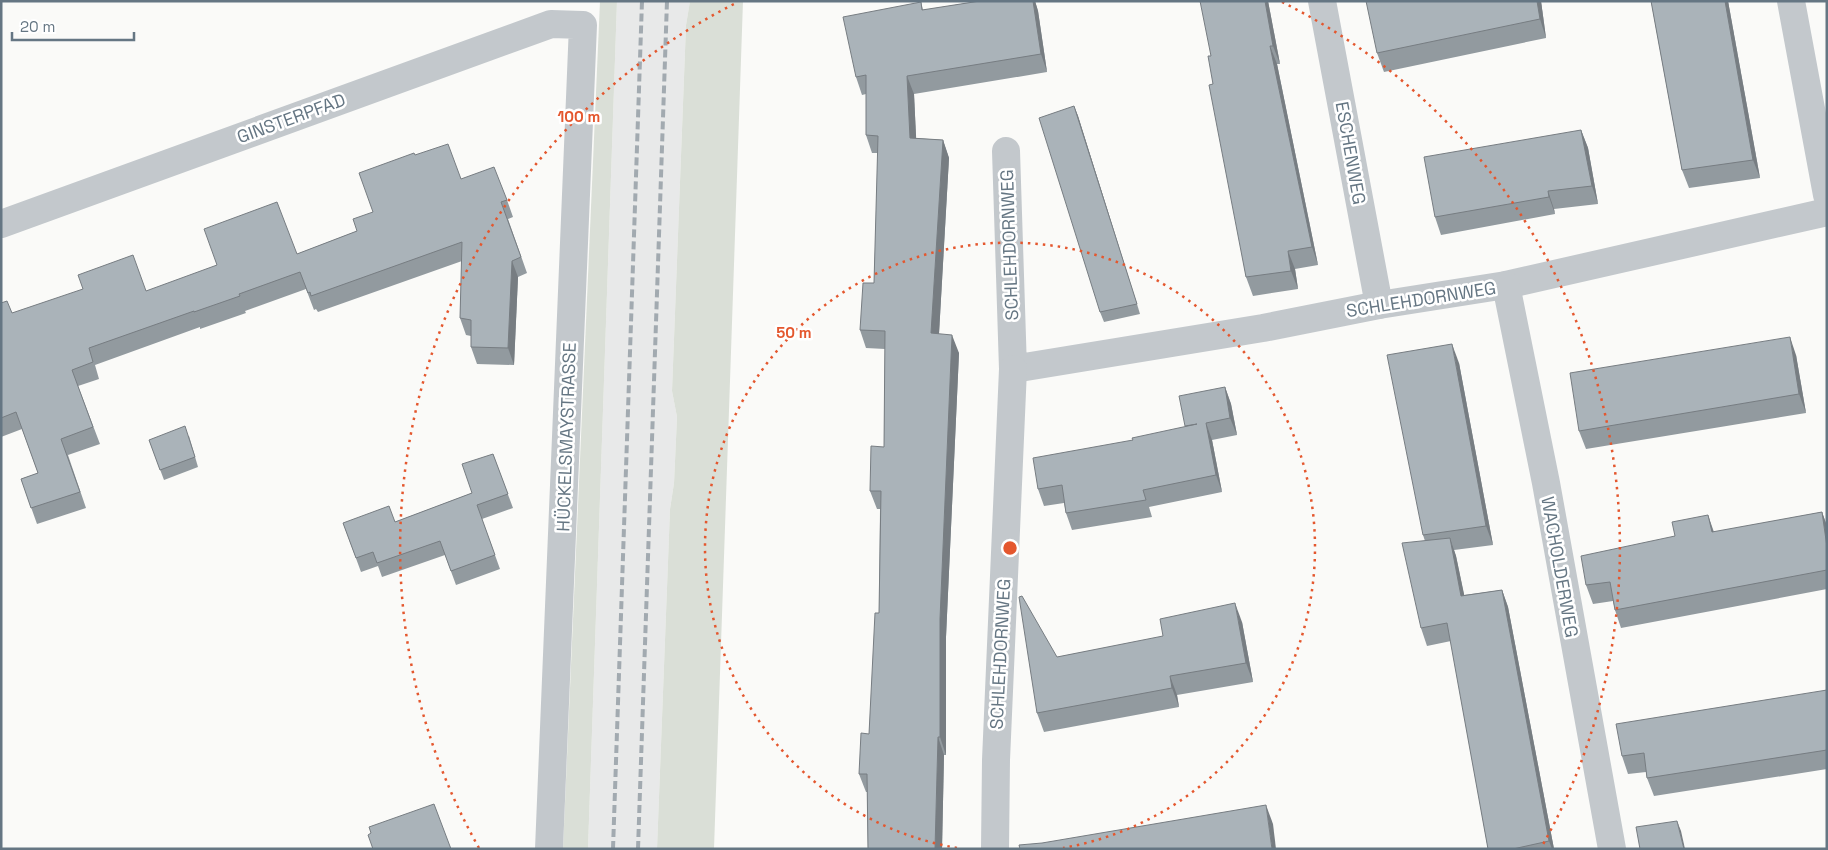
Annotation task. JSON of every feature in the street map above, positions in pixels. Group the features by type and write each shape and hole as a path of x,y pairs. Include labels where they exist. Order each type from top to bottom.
{"street":[{"name":"ESCHENWEG","path":"1322,1 1379,305"},
{"path":"1791,1 1827,195"},
{"name":"GINSTERPFAD","path":"1,224 551,24 583,25"},
{"name":"HÜCKELSMAYSTRASSE","path":"549,849 583,25"},
{"name":"SCHLEHDORNWEG","path":"995,849 996,760 1013,369 1006,151"},
{"name":"SCHLEHDORNWEG","path":"1013,369 1263,328 1379,305 1506,285 1827,212"},
{"name":"WACHOLDERWEG","path":"1506,285 1546,482 1612,849"}],"shaded area":[{"path":"600,1 617,1 588,849 563,849"},
{"path":"617,1 690,1 686,25 672,391 677,417 674,483 670,509 657,849 588,849"},
{"path":"690,1 743,1 714,849 657,849 670,509 674,483 677,417 672,391 686,25"}],"building":[{"path":"980,1 1033,1 1041,54 907,76 910,138 943,140 931,333 952,335 940,619 940,737 938,737 935,849 868,849 867,774 859,774 861,733 869,734 875,613 879,613 881,491 870,491 871,446 884,447 885,331 860,330 863,283 874,283 878,136 866,135 866,75 856,77 843,17 921,2 922,10"},
{"path":"1200,1 1265,1 1273,46 1270,46 1312,247 1288,251 1291,271 1246,277 1209,85 1213,84 1208,56 1211,56"},
{"path":"1366,1 1537,1 1540,19 1377,53"},
{"path":"1651,1 1725,1 1753,160 1682,170"},
{"path":"1074,106 1137,304 1100,312 1039,118"},
{"path":"1581,130 1592,186 1548,191 1549,197 1435,217 1424,157"},
{"path":"448,144 461,179 494,167 507,200 501,202 521,257 512,261 508,348 471,347 471,320 460,318 462,242 311,296 300,272 239,294 240,296 89,348 93,362 72,370 93,427 61,439 80,492 31,508 21,479 38,473 16,412 1,418 1,303 7,301 12,313 83,289 78,275 133,255 146,291 217,265 204,229 277,202 297,254 357,231 353,219 373,212 359,173 414,153 415,155"},
{"path":"1790,337 1799,394 1579,431 1570,373"},
{"path":"1452,344 1486,526 1423,535 1387,355"},
{"path":"1225,387 1230,418 1206,423 1216,475 1143,490 1146,500 1066,513 1062,485 1038,489 1033,458 1133,440 1132,438 1197,424 1185,426 1179,396"},
{"path":"185,426 195,457 160,470 149,440"},
{"path":"493,454 508,494 477,505 495,555 451,571 440,541 377,563 373,552 356,558 343,523 389,506 395,522 472,493 462,464"},
{"path":"1822,512 1827,547 1827,570 1615,610 1610,582 1586,585 1581,556 1675,536 1672,522 1708,515 1712,532"},
{"path":"1450,538 1461,596 1502,590 1549,841 1513,849 1488,849 1447,623 1421,628 1402,543"},
{"path":"1022,596 1057,657 1163,636 1160,619 1235,603 1246,663 1170,676 1172,688 1037,713 1019,597"},
{"path":"1827,690 1827,750 1647,778 1644,753 1622,756 1616,724"},
{"path":"434,804 451,849 373,849 368,835 371,833 369,827"},
{"path":"1266,805 1272,849 1020,849 1019,845 1042,843"},
{"path":"1677,821 1684,849 1640,849 1636,827"}],"railway":[{"path":"613,849 642,1"},
{"path":"638,849 667,1"}]}
